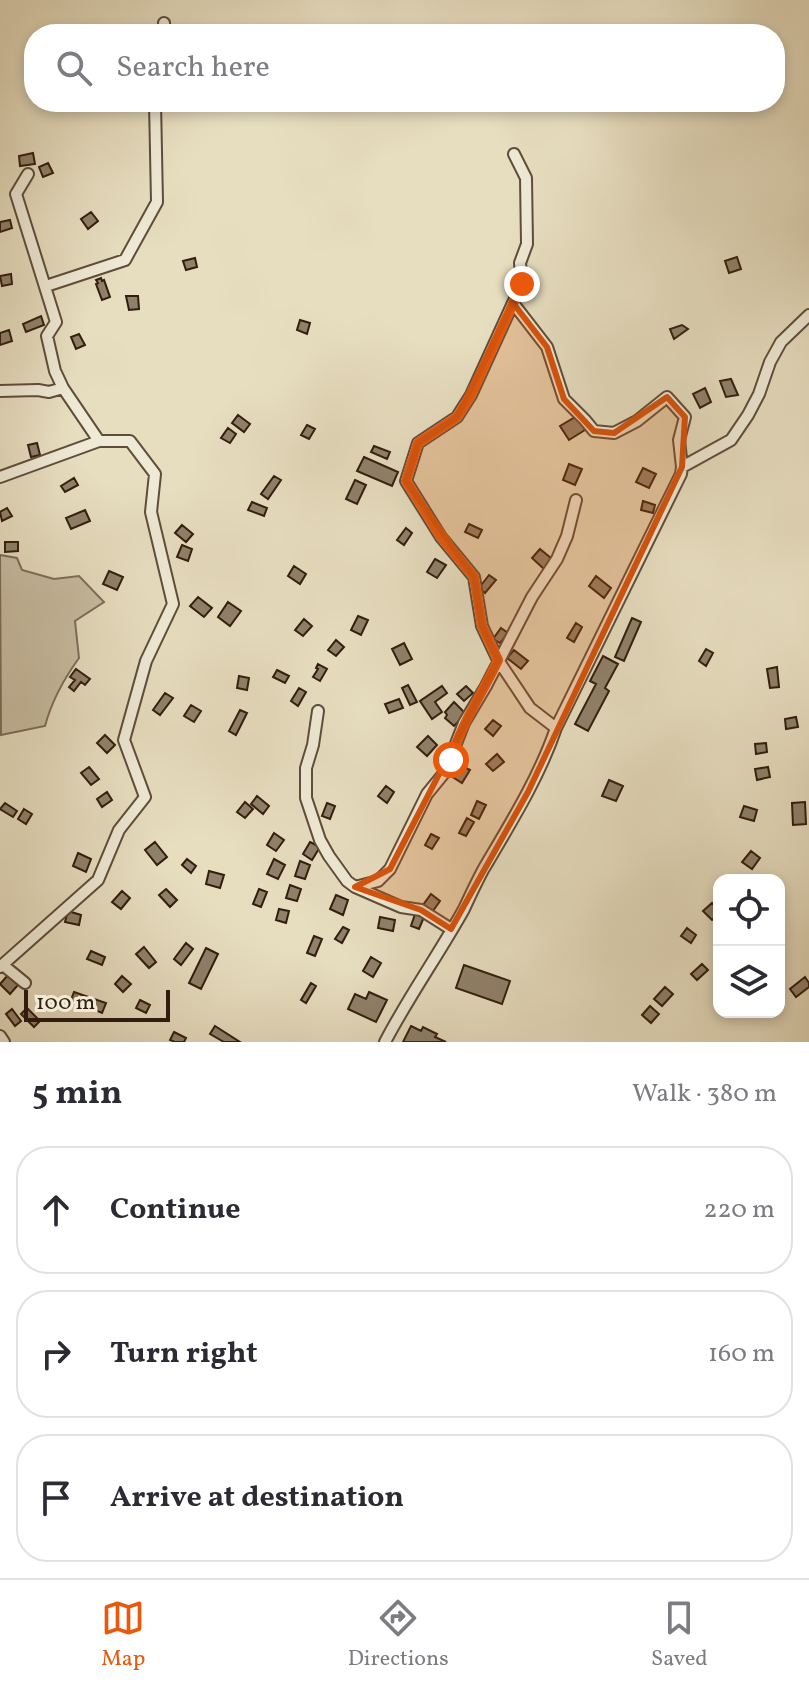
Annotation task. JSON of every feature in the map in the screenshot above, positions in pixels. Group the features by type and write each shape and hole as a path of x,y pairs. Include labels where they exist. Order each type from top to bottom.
{"street":[{"path":"46,286 125,260 157,202 155,112"},
{"path":"514,154 526,178 527,244 520,263 522,284 471,395 457,417 418,443 406,481 441,537 474,577 482,626 498,660 530,708 556,728"},
{"path":"28,174 16,194 56,322 47,336 55,371 99,441"},
{"path":"385,1042 528,792 556,728 681,474 679,440 685,417 667,397 637,421 614,433 594,431 564,399 547,347 513,303"},
{"path":"682,467 731,440 759,394 781,342 809,315"},
{"path":"0,391 49,392 63,388"},
{"path":"0,477 99,441 130,441 155,474 151,512 173,604 146,661 124,740 145,797 119,830 98,880 1,966 25,983"},
{"path":"355,887 378,881 390,869 427,794 445,772 464,723 532,597 557,559 567,536 576,500"},
{"path":"318,711 306,768 306,798 320,840 339,870 355,887 401,907 421,910 451,929"},
{"path":"0,1036 4,1042"}],"highlighted area":[{"path":"513,303 547,347 564,399 594,431 614,433 667,397 685,417 682,467 528,792 451,929 421,910 355,887 390,869 498,660 482,626 474,577 406,481 418,443 457,417"}],"shaded area":[{"path":"0,555 17,558 22,570 54,579 79,576 104,602 75,621 79,658 59,690 45,726 1,735"}],"building":[{"path":"33,153 35,164 20,166 19,156"},
{"path":"48,163 53,173 43,177 39,167"},
{"path":"91,212 98,221 88,229 81,219"},
{"path":"10,220 12,228 0,232 0,222"},
{"path":"737,257 741,269 729,273 725,261"},
{"path":"195,258 197,267 186,270 183,261"},
{"path":"11,274 12,284 2,286 0,276"},
{"path":"101,278 110,297 102,300 96,284 96,280"},
{"path":"126,296 138,296 139,309 129,310"},
{"path":"41,316 44,325 26,332 23,324"},
{"path":"300,320 310,323 307,334 297,330"},
{"path":"682,325 688,329 674,339 670,329"},
{"path":"9,330 12,341 0,345 0,333"},
{"path":"79,334 85,345 76,349 71,337"},
{"path":"731,379 738,395 726,397 720,381"},
{"path":"705,388 711,402 700,408 693,394"},
{"path":"238,415 250,424 244,432 232,423"},
{"path":"577,416 585,430 569,440 560,426"},
{"path":"307,425 315,429 309,439 301,435"},
{"path":"228,428 236,434 230,443 221,438"},
{"path":"37,443 40,455 31,457 28,445"},
{"path":"374,446 390,452 387,459 371,452"},
{"path":"364,457 398,472 392,486 357,471"},
{"path":"569,464 582,469 575,485 563,480"},
{"path":"643,468 656,474 649,488 636,482"},
{"path":"274,476 281,480 268,499 261,494"},
{"path":"74,478 78,485 65,492 61,486"},
{"path":"355,480 366,485 357,504 346,499"},
{"path":"643,501 655,505 653,513 641,510"},
{"path":"252,502 267,508 264,516 248,510"},
{"path":"7,508 12,516 2,521 0,512"},
{"path":"85,510 90,521 71,529 66,518"},
{"path":"469,524 482,530 478,538 465,532"},
{"path":"182,525 193,534 186,542 175,533"},
{"path":"406,528 412,533 404,545 397,540"},
{"path":"5,542 18,542 18,551 5,552"},
{"path":"182,545 192,549 188,561 177,557"},
{"path":"540,549 552,559 544,569 532,558"},
{"path":"435,559 446,565 437,578 427,572"},
{"path":"294,566 306,574 300,584 288,576"},
{"path":"109,571 123,577 117,590 103,584"},
{"path":"489,575 496,580 485,593 479,588"},
{"path":"596,576 611,588 604,598 589,586"},
{"path":"198,597 212,608 204,617 190,606"},
{"path":"228,602 241,611 230,626 218,617"},
{"path":"358,616 368,620 361,635 351,630"},
{"path":"632,618 641,622 624,661 615,657"},
{"path":"304,619 312,626 303,636 295,630"},
{"path":"576,623 582,627 574,642 567,638"},
{"path":"501,628 508,633 500,643 493,639"},
{"path":"336,640 344,647 336,656 328,650"},
{"path":"404,643 412,659 400,665 392,649"},
{"path":"706,649 713,653 706,666 699,661"},
{"path":"514,650 528,661 521,669 507,658"},
{"path":"603,656 618,664 605,688 609,691 588,731 575,724 596,684 590,681"},
{"path":"318,664 327,669 320,681 313,677"},
{"path":"777,667 779,687 770,688 767,669"},
{"path":"76,669 90,679 85,685 81,682 74,691 69,687 75,680 70,677"},
{"path":"277,670 289,676 285,683 273,677"},
{"path":"239,676 249,678 247,690 237,688"},
{"path":"408,685 417,702 410,705 402,688"},
{"path":"442,686 447,693 435,702 442,712 432,719 420,701"},
{"path":"466,686 473,693 464,701 457,694"},
{"path":"299,688 306,692 298,706 291,701"},
{"path":"165,693 173,698 160,715 153,710"},
{"path":"399,699 403,708 389,713 385,704"},
{"path":"454,702 466,714 454,726 445,718 445,712"},
{"path":"191,705 201,711 194,722 184,716"},
{"path":"240,710 247,713 236,735 229,731"},
{"path":"796,717 798,727 786,729 785,719"},
{"path":"493,720 501,726 493,736 485,729"},
{"path":"105,735 115,745 107,753 97,743"},
{"path":"428,736 437,745 427,756 417,747"},
{"path":"766,743 767,752 756,754 755,744"},
{"path":"497,754 504,762 493,771 486,764"},
{"path":"458,764 470,770 462,783 451,776"},
{"path":"89,767 99,779 91,785 81,773"},
{"path":"768,767 770,777 757,780 755,769"},
{"path":"609,780 623,786 616,801 602,796"},
{"path":"386,786 394,792 387,803 378,796"},
{"path":"107,792 112,800 102,807 97,799"},
{"path":"257,796 269,806 263,814 251,804"},
{"path":"477,801 486,805 479,819 471,815"},
{"path":"245,802 253,809 245,818 237,812"},
{"path":"805,802 806,824 793,825 792,803"},
{"path":"5,803 17,811 13,817 0,809"},
{"path":"327,803 335,806 330,819 322,816"},
{"path":"744,806 757,810 754,821 740,817"},
{"path":"24,809 32,814 26,824 18,819"},
{"path":"467,818 474,822 466,836 459,833"},
{"path":"274,833 284,840 276,851 267,845"},
{"path":"431,834 439,838 432,849 425,845"},
{"path":"155,842 167,857 157,865 145,850"},
{"path":"310,842 320,847 312,860 303,854"},
{"path":"751,851 760,858 752,869 742,862"},
{"path":"78,853 91,859 86,872 73,866"},
{"path":"187,859 196,866 191,873 182,865"},
{"path":"274,859 285,865 278,879 267,874"},
{"path":"300,861 310,865 305,879 295,876"},
{"path":"209,871 224,875 220,888 206,884"},
{"path":"290,885 301,889 297,901 286,898"},
{"path":"166,889 177,900 170,907 159,895"},
{"path":"259,889 267,892 261,907 253,904"},
{"path":"122,891 130,898 121,909 112,902"},
{"path":"431,894 440,901 433,911 423,905"},
{"path":"336,895 348,900 343,915 330,909"},
{"path":"712,903 713,919 712,920 703,911"},
{"path":"279,909 289,911 286,923 276,920"},
{"path":"68,911 81,915 79,925 65,922"},
{"path":"415,914 424,917 419,929 411,926"},
{"path":"380,917 395,920 393,931 378,928"},
{"path":"343,927 349,930 342,943 335,939"},
{"path":"687,928 696,935 691,943 681,936"},
{"path":"314,936 322,939 315,956 307,953"},
{"path":"186,943 193,949 181,965 174,959"},
{"path":"144,947 156,962 149,968 136,954"},
{"path":"206,948 218,954 201,989 189,983"},
{"path":"91,951 105,957 102,965 87,959"},
{"path":"371,957 381,963 373,977 363,971"},
{"path":"702,964 708,970 697,980 691,974"},
{"path":"464,965 510,981 502,1004 456,988"},
{"path":"8,975 18,985 10,994 0,984"},
{"path":"122,976 131,984 123,992 115,984"},
{"path":"805,977 809,987 796,997 790,989"},
{"path":"311,983 316,986 306,1003 301,1000"},
{"path":"665,987 673,994 662,1006 654,999"},
{"path":"74,992 106,1003 102,1013 71,1000"},
{"path":"369,992 387,1000 376,1022 348,1009 355,994 366,999"},
{"path":"140,1000 150,1005 146,1013 136,1008"},
{"path":"650,1006 659,1014 651,1023 642,1015"},
{"path":"27,1008 40,1021 34,1027 21,1014"},
{"path":"12,1009 21,1021 15,1026 6,1014"},
{"path":"215,1026 240,1042 224,1042 210,1034"},
{"path":"411,1026 421,1031 423,1027 446,1042 403,1042"},
{"path":"174,1032 186,1038 184,1042 170,1040"}],"route":[{"path":"451,760 464,723 498,660 482,626 474,577 441,537 406,481 418,443 457,417 471,395 522,284"}]}
